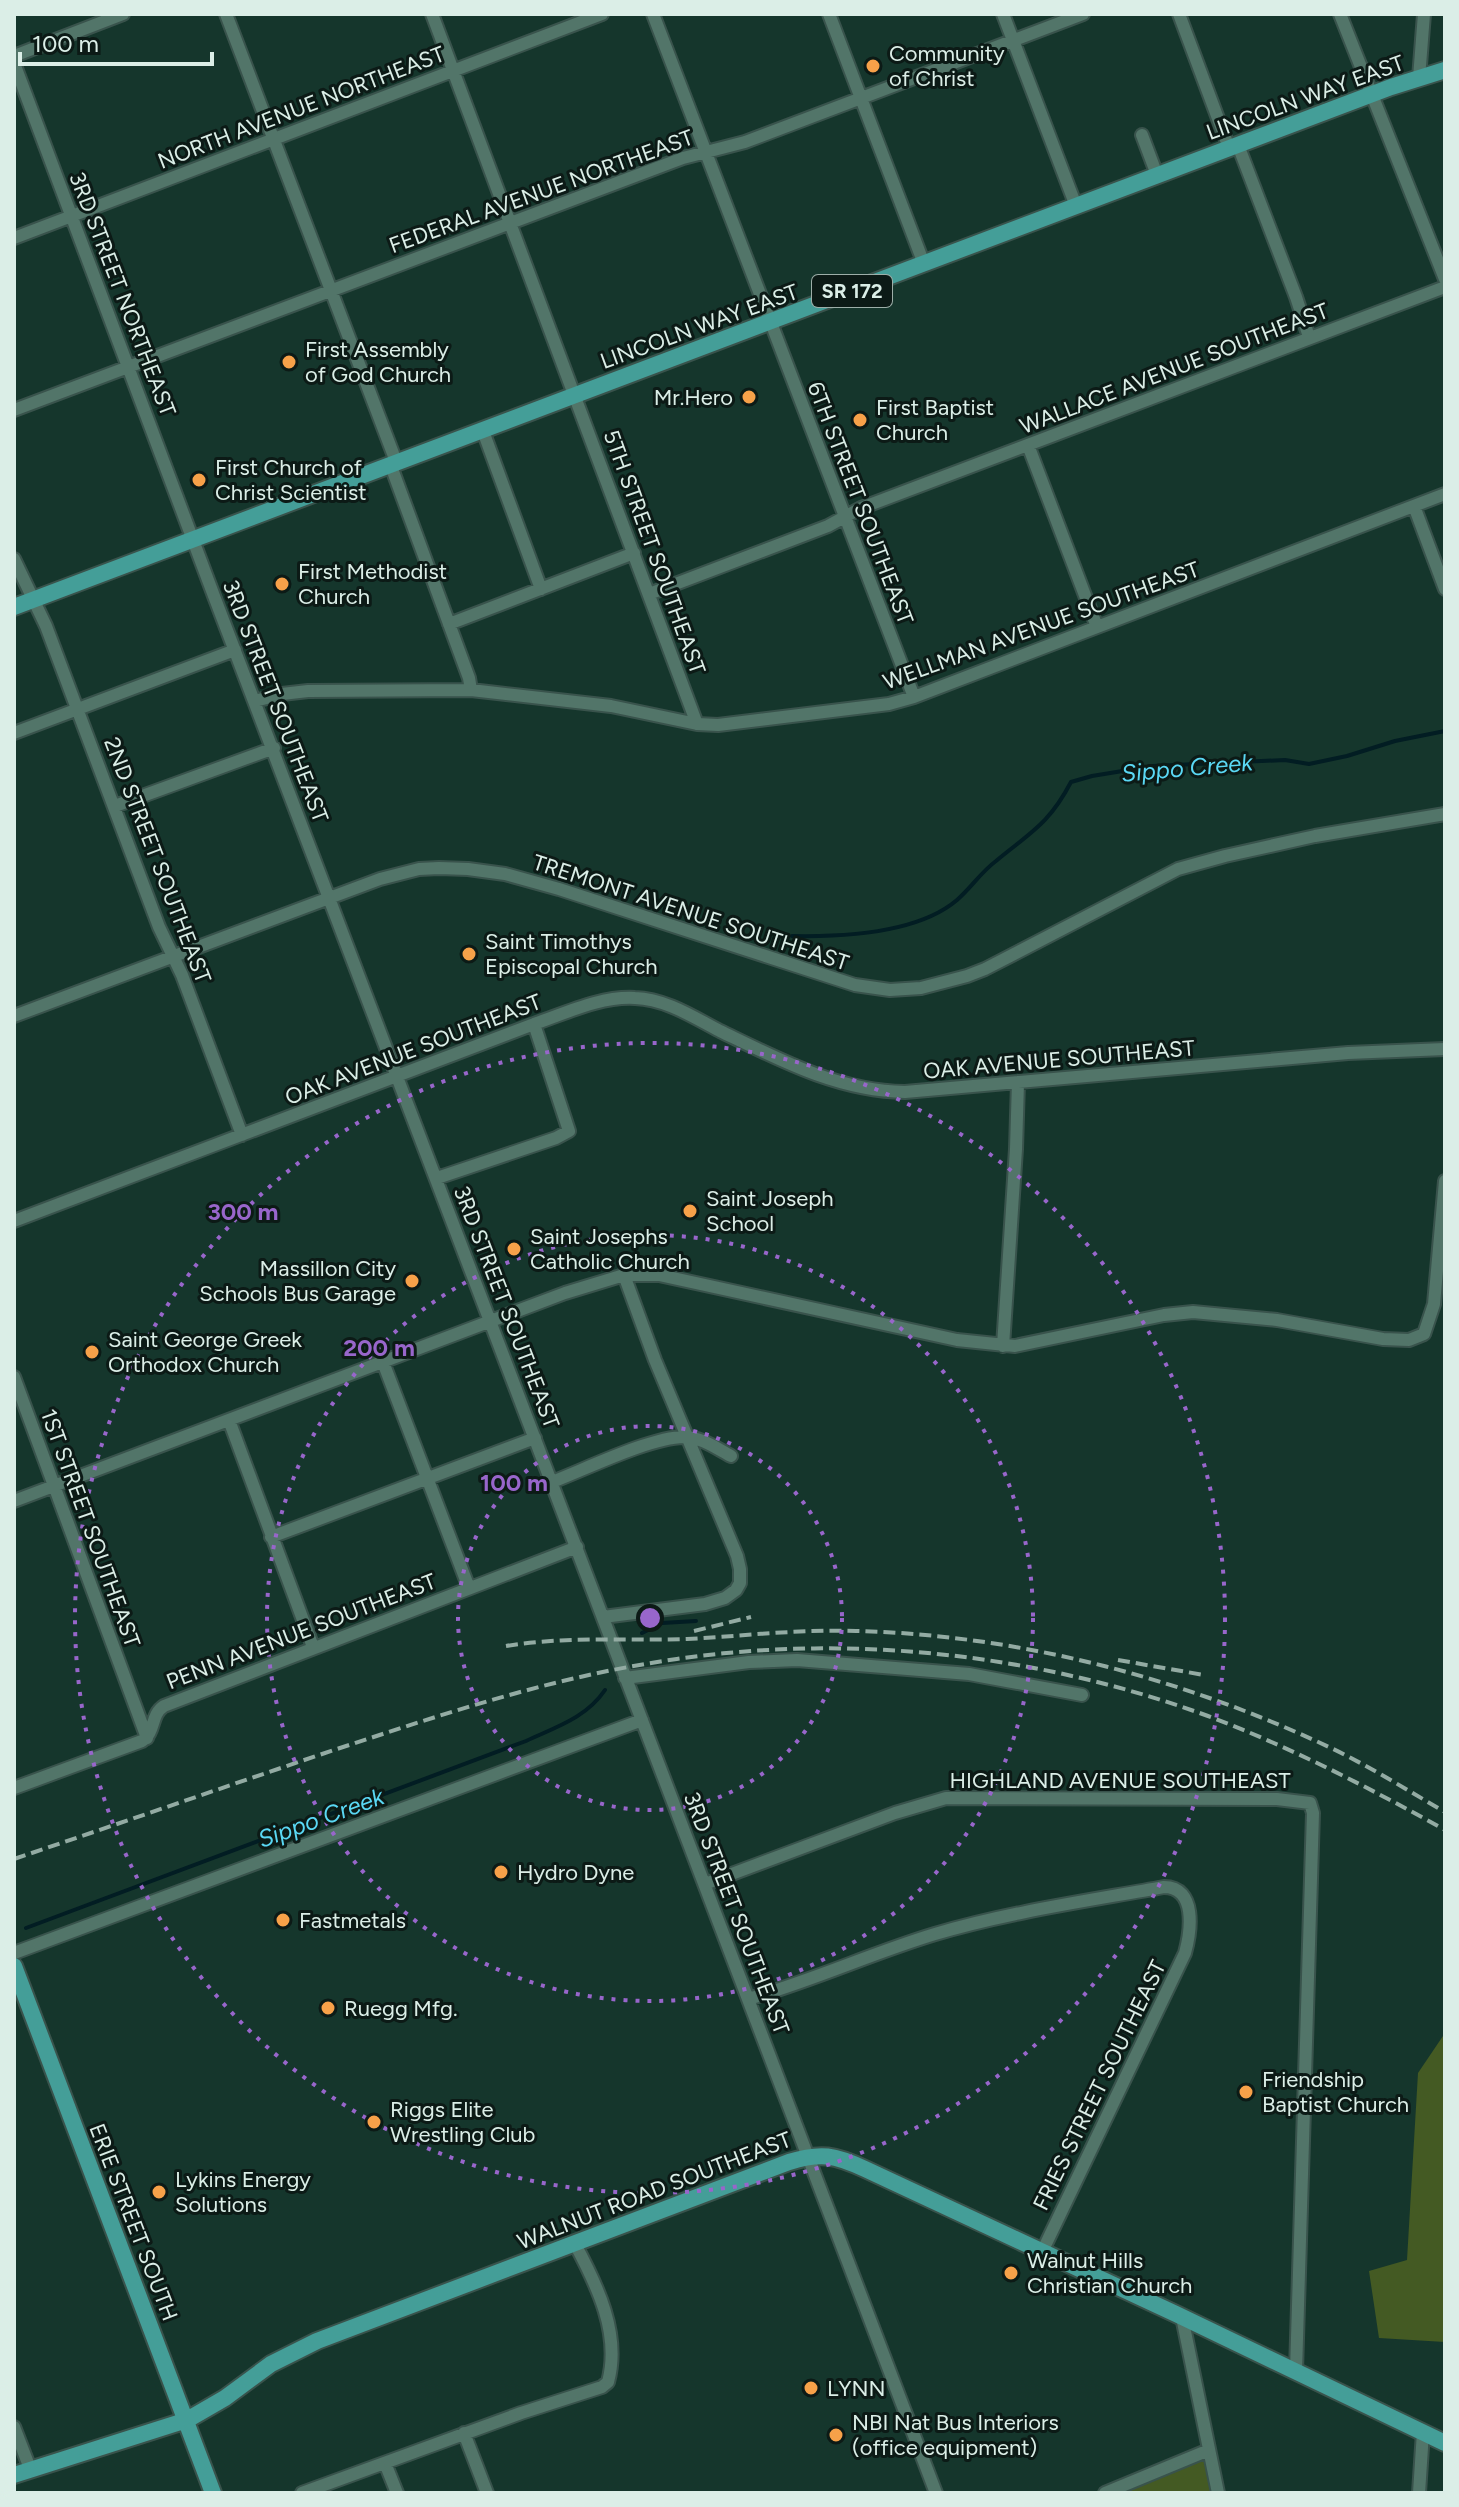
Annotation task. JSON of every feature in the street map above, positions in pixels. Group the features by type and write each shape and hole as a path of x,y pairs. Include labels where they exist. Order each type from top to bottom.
{"main road":[{"name":"LINCOLN WAY EAST","path":"14,607 1233,146 1445,70"},
{"name":"ERIE STREET SOUTH","path":"14,1966 213,2493"},
{"name":"WALNUT ROAD SOUTHEAST","path":"22,2473 187,2420 216,2404 271,2364 308,2345 809,2156 821,2155 847,2161 1445,2443"}],"street":[{"path":"14,56 123,14"},
{"path":"226,14 333,290 471,690"},
{"name":"5TH STREET SOUTHEAST","path":"432,14 697,724"},
{"name":"NORTH AVENUE NORTHEAST","path":"14,238 602,14"},
{"name":"6TH STREET SOUTHEAST","path":"653,14 914,697"},
{"path":"829,14 924,264"},
{"path":"1003,14 1076,206"},
{"name":"FEDERAL AVENUE NORTHEAST","path":"14,410 683,158 745,142 1083,14"},
{"path":"1179,14 1296,297 1309,337"},
{"path":"1340,14 1445,279"},
{"path":"1419,78 1424,14"},
{"name":"3RD STREET NORTHEAST","path":"14,63 193,539"},
{"path":"1142,135 1157,175"},
{"name":"WALLACE AVENUE SOUTHEAST","path":"649,594 1028,445 1445,287"},
{"path":"483,431 541,589"},
{"path":"1028,445 1097,627"},
{"name":"WELLMAN AVENUE SOUTHEAST","path":"255,701 308,691 471,690 611,706 697,724 718,725 869,707 914,697 1445,494"},
{"path":"1414,506 1445,589"},
{"name":"3RD STREET SOUTHEAST","path":"193,539 936,2493"},
{"path":"449,624 634,553"},
{"name":"2ND STREET SOUTHEAST","path":"14,559 78,709 159,927 182,975 242,1135"},
{"path":"14,733 235,650"},
{"path":"115,806 274,748"},
{"name":"TREMONT AVENUE SOUTHEAST","path":"14,1016 330,897 419,869 468,869 505,874 836,980 890,990 936,985 985,969 1178,869 1315,836 1445,814"},
{"name":"OAK AVENUE SOUTHEAST","path":"14,1221 534,1024 614,999 634,998 673,1007 815,1075 862,1089 905,1092 1348,1053 1445,1049"},
{"path":"437,1178 565,1135 569,1131 534,1024"},
{"path":"1003,1346 1018,1082"},
{"path":"14,1501 577,1289 624,1275 659,1275 957,1340 1003,1346 1033,1344 1135,1320 1193,1312 1277,1320 1383,1339 1409,1340 1424,1334 1434,1304 1445,1181"},
{"path":"603,1617 716,1601 731,1594 740,1583 737,1556 655,1360 624,1275"},
{"path":"383,1362 469,1588"},
{"name":"1ST STREET SOUTHEAST","path":"14,1377 147,1738"},
{"path":"229,1420 313,1647"},
{"path":"552,1482 662,1440 686,1437 701,1440 731,1456"},
{"path":"271,1537 535,1438"},
{"name":"PENN AVENUE SOUTHEAST","path":"147,1738 157,1710 164,1706 577,1547"},
{"path":"625,1678 749,1662 797,1660 969,1674 1082,1695"},
{"path":"14,1953 642,1720"},
{"path":"14,1788 147,1738"},
{"name":"HIGHLAND AVENUE SOUTHEAST","path":"705,1884 895,1813 946,1798 1277,1799 1310,1803 1313,1813 1296,2371"},
{"name":"FRIES STREET SOUTHEAST","path":"748,1999 796,1986 964,1926 1164,1887 1177,1889 1185,1897 1188,1908 1189,1934 1185,1953 1042,2252"},
{"path":"302,2493 464,2433 602,2387 609,2380 611,2356 608,2324 598,2289 575,2244"},
{"path":"1182,2317 1218,2493"},
{"path":"14,2427 22,2473"},
{"path":"1419,2493 1423,2432"},
{"path":"464,2433 487,2493"},
{"path":"1105,2493 1209,2450"},
{"path":"385,2463 397,2493"}],"green space":[{"path":"1445,2033 1445,2342 1379,2338 1369,2271 1407,2260 1418,2073"},
{"path":"1206,2457 1213,2493 1114,2493"}],"waterway":[{"name":"Sippo Creek","path":"792,936 834,936 879,931 901,927 941,911 1038,826 1055,808 1071,782 1153,766 1285,760 1309,764 1445,731"},
{"name":"Sippo Creek","path":"642,1633 662,1623 696,1621"},
{"name":"Sippo Creek","path":"26,1928 526,1741 580,1715 605,1690"}],"railway":[{"path":"694,1631 751,1617"},
{"path":"506,1646 551,1641 687,1639 835,1631 917,1634 1039,1651 1158,1681 1273,1722 1344,1754 1445,1812"},
{"path":"14,1859 373,1737 527,1690 645,1664 716,1654 787,1649 930,1653 1001,1662 1140,1694 1208,1716 1299,1754 1445,1830"},
{"path":"1118,1660 1204,1675"}],"place":[{"name":"Community of Christ","path":"873,66"},
{"name":"First Assembly of God Church","path":"289,362"},
{"name":"Mr.Hero","path":"749,397"},
{"name":"First Baptist Church","path":"860,420"},
{"name":"First Church of Christ Scientist","path":"199,480"},
{"name":"First Methodist Church","path":"282,584"},
{"name":"Saint Timothys Episcopal Church","path":"469,954"},
{"name":"Saint Joseph School","path":"690,1211"},
{"name":"Saint Josephs Catholic Church","path":"514,1249"},
{"name":"Massillon City Schools Bus Garage","path":"412,1281"},
{"name":"Saint George Greek Orthodox Church","path":"92,1352"},
{"name":"Hydro Dyne","path":"501,1872"},
{"name":"Fastmetals","path":"283,1920"},
{"name":"Ruegg Mfg.","path":"328,2008"},
{"name":"Friendship Baptist Church","path":"1246,2092"},
{"name":"Riggs Elite Wrestling Club","path":"374,2122"},
{"name":"Lykins Energy Solutions","path":"159,2192"},
{"name":"Walnut Hills Christian Church","path":"1011,2273"},
{"name":"LYNN","path":"811,2388"},
{"name":"NBI Nat Bus Interiors (office equipment)","path":"836,2435"}]}
